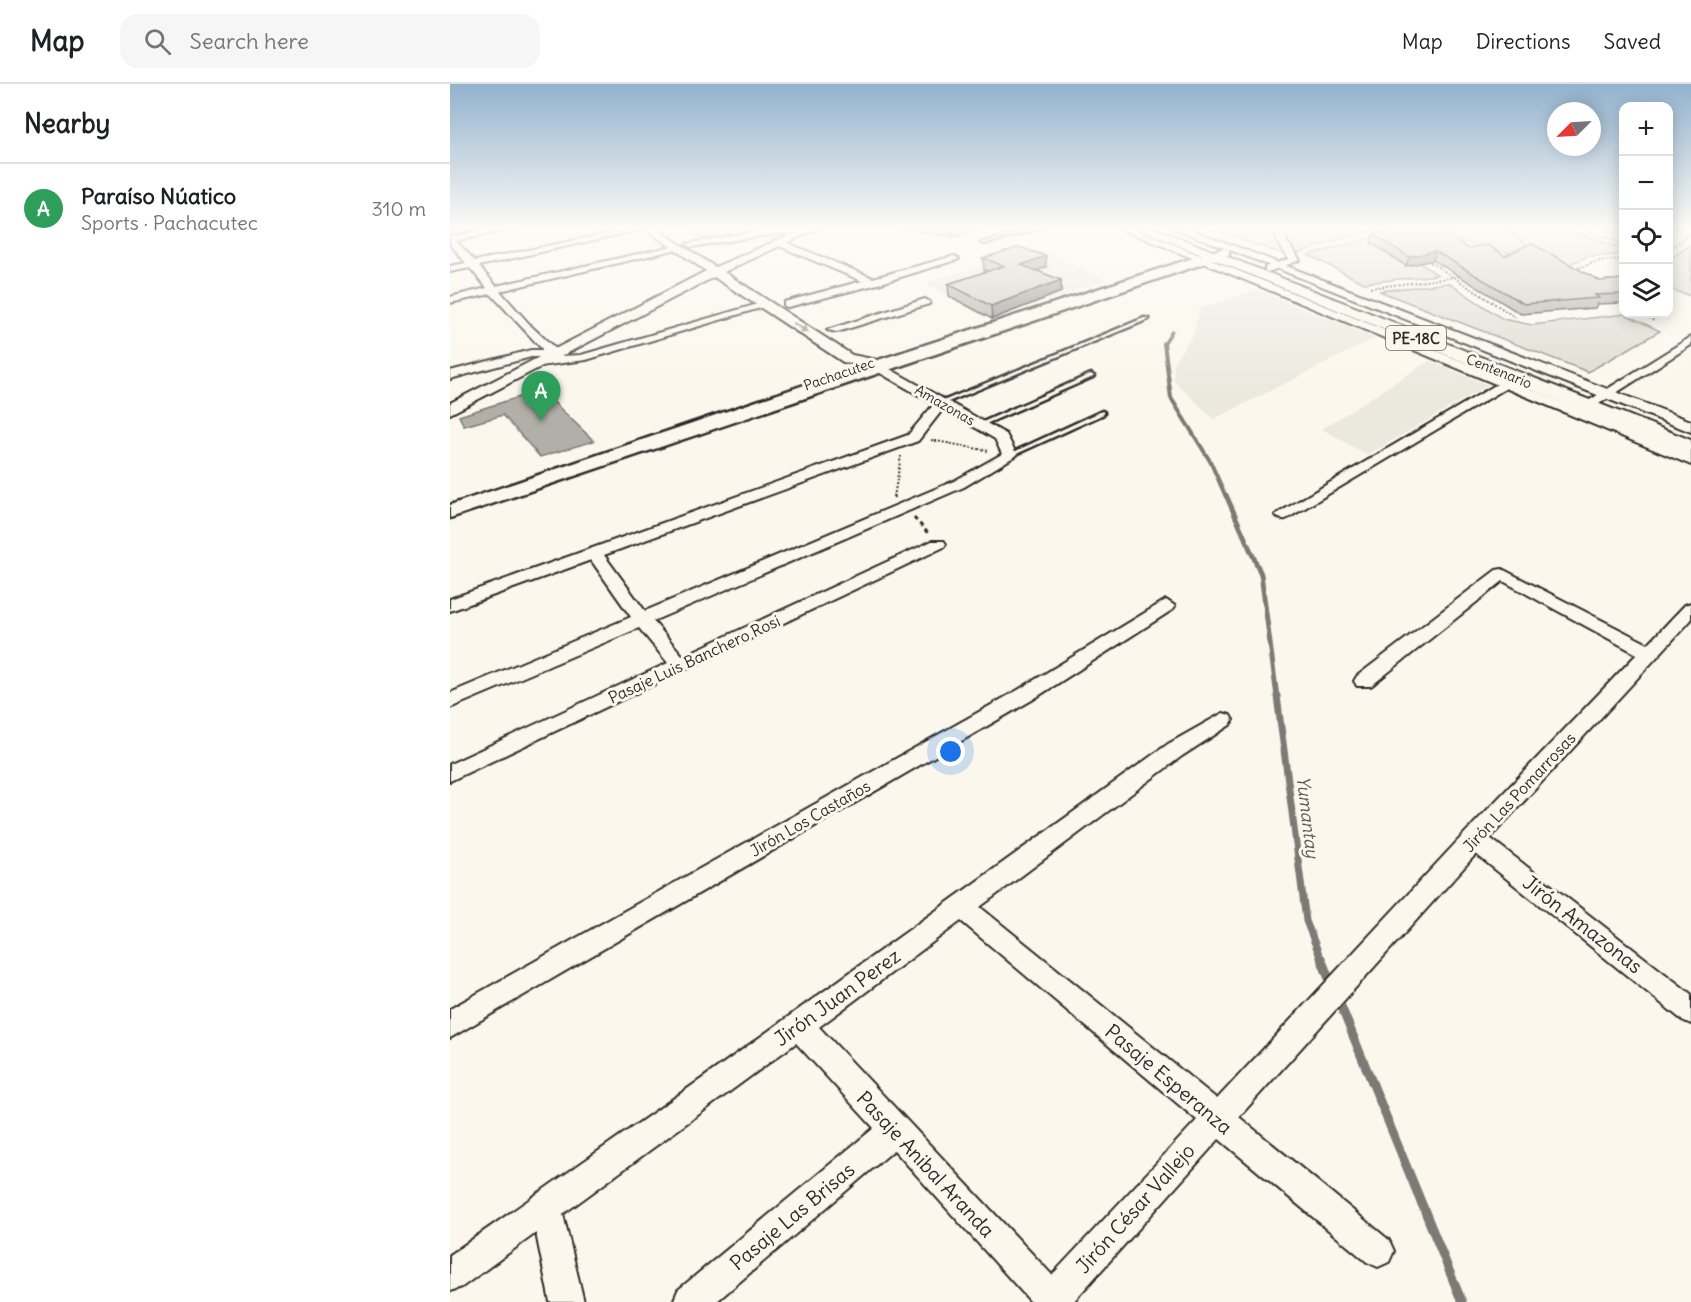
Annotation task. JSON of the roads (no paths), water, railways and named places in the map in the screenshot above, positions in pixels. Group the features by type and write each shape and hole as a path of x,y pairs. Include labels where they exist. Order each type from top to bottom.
{"highway":[{"name":"Centenario","path":"1291,284 1691,436"},
{"name":"Centenario","path":"1312,284 1597,400 1691,448"}],"main road":[{"name":"Pachacutec","path":"450,505 1121,284"},
{"name":"Pachacutec","path":"450,512 875,364"}],"street":[{"path":"488,284 556,355"},
{"path":"450,300 524,284"},
{"path":"450,409 694,284"},
{"path":"732,284 848,359 875,364"},
{"path":"755,284 806,314"},
{"path":"788,304 867,284"},
{"path":"1280,284 1504,384 1691,460"},
{"path":"1320,284 1350,294 1597,400 1691,427"},
{"path":"829,328 925,302"},
{"path":"540,363 582,358 765,305"},
{"path":"829,328 868,352 875,364"},
{"path":"1597,400 1691,340"},
{"path":"450,375 535,352 556,355"},
{"name":"Amazonas","path":"875,364 1001,437 1010,455"},
{"path":"1282,515 1504,384"},
{"path":"450,605 913,438 941,403"},
{"path":"450,701 959,484 1010,455"},
{"name":"Pasaje Luis Banchero Rosi","path":"450,773 938,544"},
{"path":"592,552 642,620 680,665"},
{"path":"1364,681 1502,574 1650,653"},
{"name":"Jirón Los Castaños","path":"450,1024 1015,701 1166,606"},
{"name":"Jirón Las Pomarrosas","path":"1319,1009 1474,839 1650,653 1687,620"},
{"name":"Jirón Juan Perez","path":"450,1275 546,1208 1175,750 1223,720"},
{"name":"Jirón Amazonas","path":"1474,839 1690,1006"},
{"name":"Pasaje Esperanza","path":"961,906 1378,1251"},
{"name":"Jirón César Vallejo","path":"1052,1301 1319,1009"},
{"name":"Pasaje Anibal Aranda","path":"798,1025 1052,1301"},
{"name":"Pasaje Las Brisas","path":"690,1302 895,1130"},
{"path":"546,1208 567,1302"}],"lane":[{"path":"941,403 1146,319"},
{"path":"979,425 1091,376"},
{"path":"1010,455 1102,413"}],"waterway":[{"name":"Yumantay","path":"1164,344 1172,331"},
{"name":"Yumantay","path":"1164,344 1171,398 1210,461 1226,497"},
{"name":"Yumantay","path":"1226,495 1261,574 1277,697"},
{"name":"Yumantay","path":"1277,696 1306,921 1321,959"},
{"name":"Yumantay","path":"1321,958 1331,984"},
{"name":"Yumantay","path":"1338,999 1462,1302"}],"place":[{"name":"Paraíso Núatico","path":"541,421"}]}
